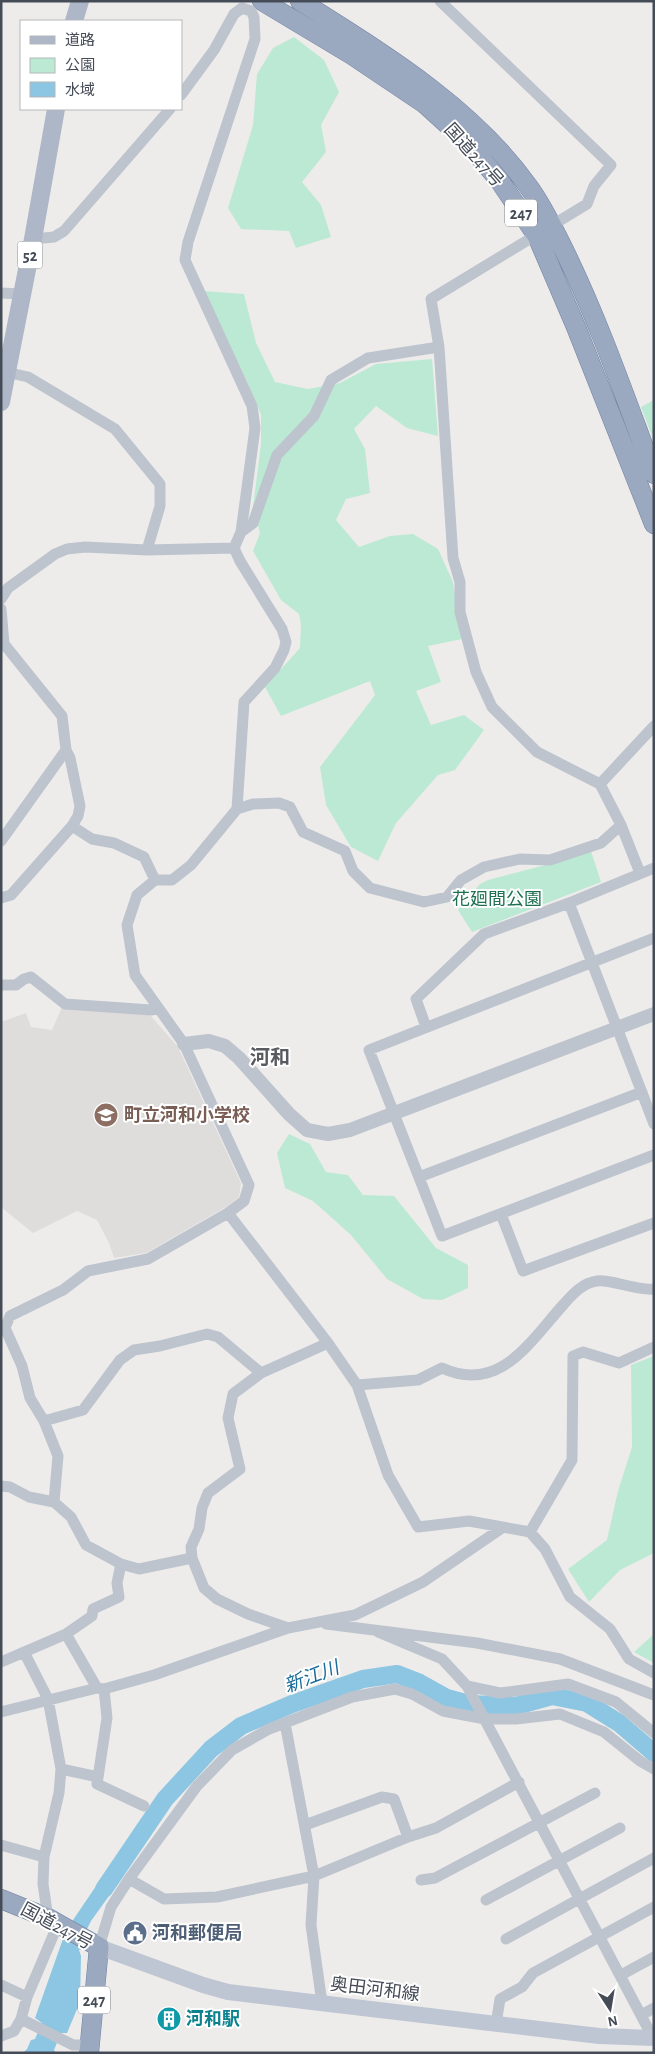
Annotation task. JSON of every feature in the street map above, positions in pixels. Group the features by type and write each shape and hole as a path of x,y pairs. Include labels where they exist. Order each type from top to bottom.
{"highway":[{"name":"国道247号","path":"262,1 352,55 425,104 468,143 544,231 584,290 654,474"},
{"name":"国道247号","path":"300,1 367,44 454,107 494,144 523,180 544,231 576,327 654,524"},
{"name":"国道247号","path":"1,1899 57,1923 94,1944 84,2047"}],"main road":[{"path":"74,20 80,1"},
{"name":"52","path":"1,402 56,110"},
{"name":"奥田河和線","path":"94,1944 212,1988 228,1992 599,2036 654,2038"}],"street":[{"path":"440,1 611,165 594,186 587,204 431,299 439,347 453,558 460,582 460,612 476,672 492,707 537,752 600,784 640,873"},
{"path":"182,94 214,50 234,14 242,8 251,11 254,17 255,39 188,242 185,260 252,406 255,428 241,532 234,548 282,629 286,642 275,668 244,702 237,809"},
{"path":"33,239 54,237 64,231 169,110"},
{"path":"1,294 22,294"},
{"path":"241,532 253,523 277,456 314,416 331,380 368,358 439,347"},
{"path":"6,372 28,377 115,429 160,484 160,506 148,550"},
{"path":"1,599 8,588 55,554 67,549 84,547 148,550 234,548"},
{"path":"1,609 3,646 62,716 66,750 70,758 80,806 78,816 72,826 11,895 1,898"},
{"path":"600,784 654,726"},
{"path":"1,841 66,750"},
{"path":"54,1502 58,1456 44,1421 30,1398 22,1366 5,1343 5,1328 10,1316 63,1290 88,1271 148,1259 228,1213 244,1201 249,1185 184,1044 135,975 127,925 137,894 155,880 172,880 191,865 237,809 253,804 279,803 290,807 303,832 345,851 353,871 370,888 424,902 447,897 461,880 484,867 520,859 550,860 601,843 620,825"},
{"path":"72,826 92,838 114,843 144,856 155,880"},
{"path":"426,1027 416,999 484,934 569,903 654,868"},
{"path":"569,903 654,1124"},
{"path":"654,938 370,1050 442,1236 654,1155"},
{"path":"1,985 16,985 24,979 31,977 65,1004 158,1009"},
{"path":"184,1044 209,1041 225,1046 239,1058 289,1114 307,1130 328,1134 350,1130 394,1114 654,1014"},
{"path":"419,1177 642,1092"},
{"path":"228,1213 328,1343 357,1385 388,1475 418,1527 469,1521 530,1532 545,1549 570,1597 610,1629 629,1659 654,1673"},
{"path":"501,1214 523,1271 654,1223"},
{"path":"357,1385 418,1380 442,1368 458,1375 489,1374 513,1360 577,1290 597,1281 654,1289"},
{"path":"44,1421 83,1410 120,1360 134,1350 160,1346 207,1334 218,1337 261,1373"},
{"path":"288,1628 248,1614 217,1600 204,1588 192,1558 191,1548 199,1529 202,1508 208,1493 240,1469 228,1418 233,1394 261,1373 328,1343"},
{"path":"530,1532 572,1460 573,1356 583,1352 619,1363 654,1347"},
{"path":"1,1486 10,1487 29,1497 54,1502 71,1517 86,1545 121,1564 139,1570 192,1558"},
{"path":"1,1712 48,1699 154,1675 288,1628 356,1616 423,1582 502,1528"},
{"path":"1,1662 66,1634 92,1616 93,1609 119,1597 117,1583 121,1564"},
{"path":"315,1622 378,1632 477,1642 560,1660 654,1694"},
{"path":"378,1632 442,1659 470,1690 654,2038"},
{"path":"66,1634 100,1688 108,1718 97,1784 144,1806"},
{"path":"1,2036 14,2032 21,2020 27,1997 57,1923 43,1884 44,1857 59,1793 61,1769 48,1699 24,1652"},
{"path":"470,1690 500,1693 568,1684 616,1702 654,1734"},
{"path":"94,1944 111,1907 129,1879 197,1786 232,1750 269,1729 352,1697 395,1690 412,1694 443,1711 485,1720 560,1714 604,1732 640,1761 654,1769"},
{"path":"285,1723 314,1876 311,1925 322,2003"},
{"path":"61,1769 98,1777"},
{"path":"129,1879 164,1899 217,1897 314,1876 408,1837 436,1828 519,1782"},
{"path":"421,1880 435,1878 595,1792"},
{"path":"305,1824 382,1797 394,1799 408,1837"},
{"path":"486,1900 620,1828"},
{"path":"1,1845 44,1857"},
{"path":"506,1939 654,1858"},
{"path":"496,2024 500,1999 522,1988 533,1973 654,1907"},
{"path":"620,1975 654,1957"},
{"path":"1,1985 27,1997"},
{"path":"641,2014 654,2008"},
{"path":"21,2020 84,2047"}],"shaded area":[{"name":"町立河和小学校","path":"62,1007 150,1015 178,1047 241,1183 239,1197 226,1207 146,1253 114,1258 109,1243 97,1220 77,1211 33,1233 1,1207 1,1022 26,1013 31,1027 52,1030"}],"green space":[{"path":"294,37 324,60 339,92 321,125 326,152 302,182 321,205 331,237 296,248 289,231 241,229 228,208 253,125 257,74 273,48"},
{"path":"204,291 244,294 256,343 275,382 308,389 340,383 376,364 432,359 438,436 407,428 376,406 354,429 365,449 370,493 346,499 336,520 359,547 390,536 413,534 438,549 453,582 462,639 428,646 441,682 416,691 431,725 464,715 484,730 455,770 438,775 396,823 378,861 351,847 326,805 320,767 375,695 370,681 281,716 265,687 300,648 301,625 299,614 281,600 253,551 260,533 253,507 261,444 261,415"},
{"path":"654,400 654,441 641,407"},
{"name":"花廻間公園","path":"591,851 601,882 472,932 458,910 480,884 488,880"},
{"path":"289,1134 310,1144 326,1172 348,1175 363,1195 394,1196 436,1248 468,1265 468,1288 442,1300 423,1299 387,1279 351,1235 313,1201 285,1188 277,1153"},
{"path":"654,1356 654,1553 620,1570 589,1602 568,1569 607,1540 618,1491 632,1447 631,1365"},
{"path":"654,1634 654,1663 634,1652"}],"water":[{"path":"111,1864 124,1875 91,1921 79,1945 83,1949 79,1950 81,1956 80,2002 67,2033 61,2033 54,2050 56,2053 23,2053 31,2040 35,2039 42,2023 35,2018 64,1936"}],"waterway":[{"name":"新江川","path":"104,1889 165,1799 211,1749 241,1726 292,1704 363,1679 397,1674 420,1683 447,1698 469,1704 516,1706 552,1696 587,1703 619,1723 654,1753"}],"place":[{"name":"町立河和小学校","path":"106,1115"},
{"name":"河和郵便局","path":"135,1933"},
{"name":"河和駅","path":"169,2019"}],"district":[{"name":"河和","path":"270,1057"}]}
